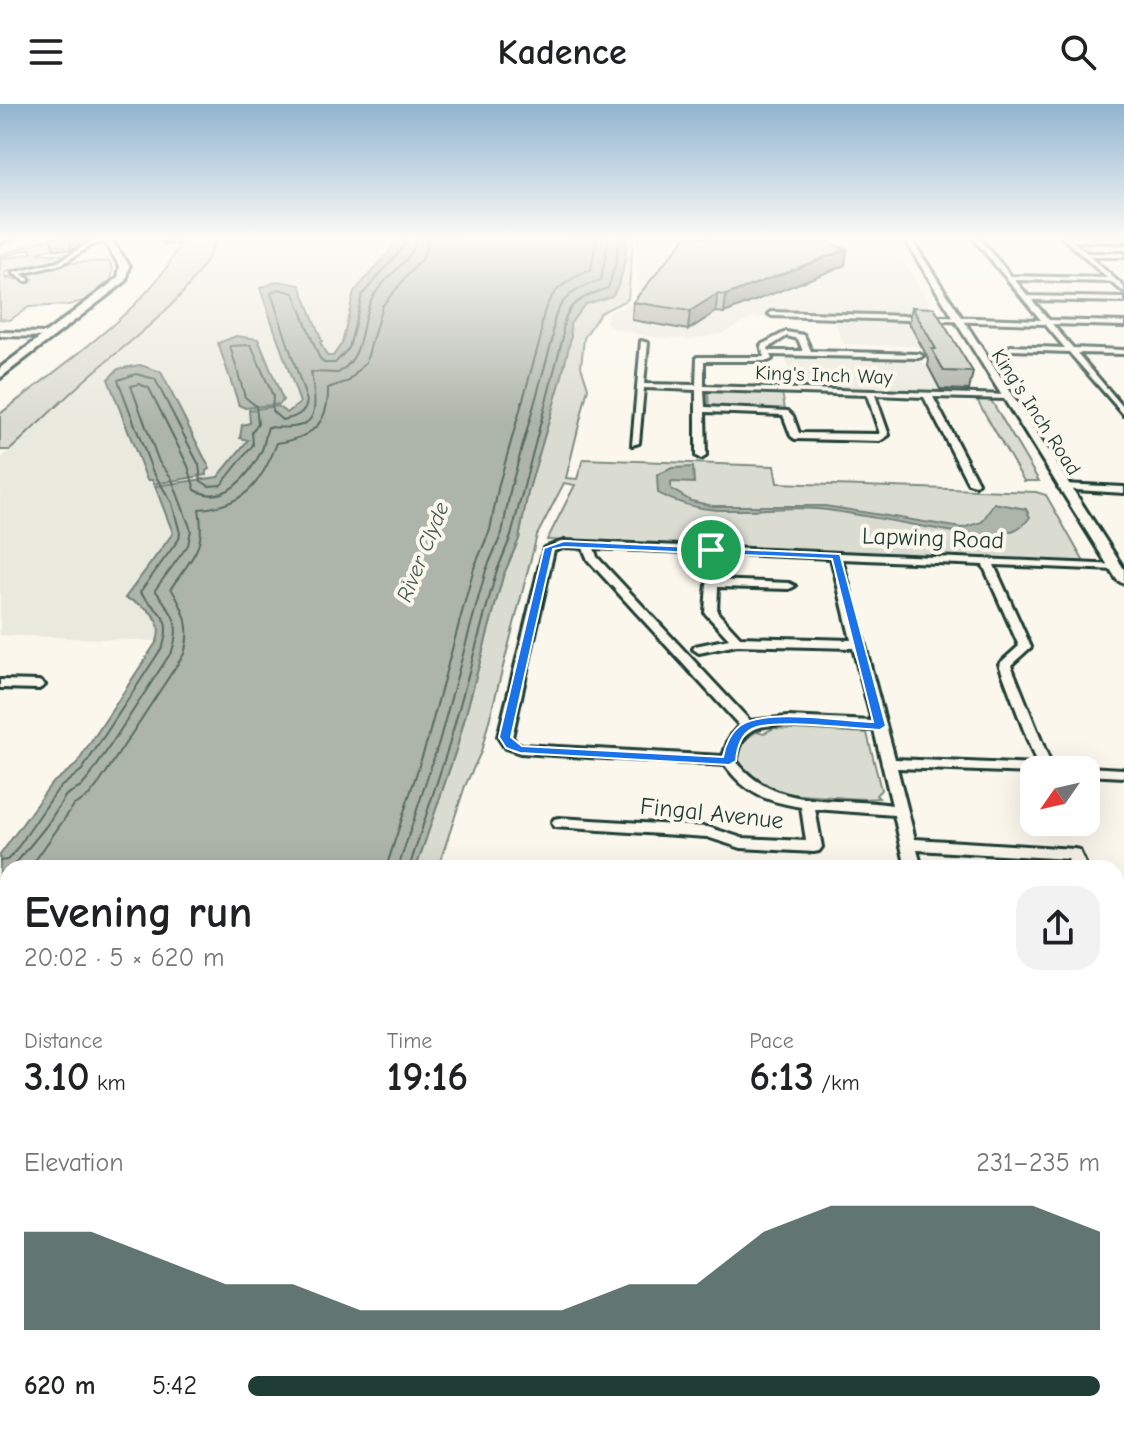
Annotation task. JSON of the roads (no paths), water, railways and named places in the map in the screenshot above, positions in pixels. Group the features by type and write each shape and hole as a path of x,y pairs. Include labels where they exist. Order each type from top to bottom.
{"main road":[{"path":"0,374 98,299"}],"street":[{"name":"King's Inch Road","path":"943,299 1124,580"},
{"path":"1028,299 1124,413"},
{"path":"1074,299 1124,300"},
{"path":"772,314 1124,324"},
{"path":"0,334 52,335"},
{"path":"701,456 700,359 768,359 764,347 790,334 801,337 808,353"},
{"path":"635,443 644,343"},
{"path":"1011,348 1124,352"},
{"path":"766,353 919,356"},
{"name":"King's Inch Way","path":"640,386 1007,397"},
{"path":"700,409 781,412 789,416 795,436 880,438 885,435 870,392"},
{"path":"1106,392 1124,393"},
{"path":"927,394 973,483"},
{"path":"1063,487 1124,490"},
{"name":"Lapwing Road","path":"729,761 520,749 507,741 505,737 549,548 559,544 1116,567"},
{"path":"587,545 592,558 747,726"},
{"path":"836,556 891,763 912,860"},
{"path":"987,562 1025,647 1005,664 1041,756"},
{"path":"737,641 711,613 713,583 789,586"},
{"path":"699,649 737,641 857,644"},
{"path":"0,684 39,685"},
{"path":"880,726 778,721 747,726 731,747 729,761 735,772 756,790 785,799 880,806 902,811"},
{"path":"891,763 1020,768"},
{"path":"1100,772 1124,773"},
{"name":"Fingal Avenue","path":"559,823 708,832 741,843 814,847 807,801"},
{"path":"909,844 1074,854 1076,860"}],"water":[{"name":"River Clyde","path":"264,299 305,299 327,356 333,356 342,343 352,299 602,299 585,304 570,324 571,337 561,380 528,492 519,539 503,576 457,747 419,860 0,860 0,855 51,784 76,765 157,641 156,619 140,604 125,598 173,533 155,486 218,477 248,440 240,438 242,425 250,423 249,410 278,406 287,413 300,403"},
{"path":"236,336 258,339 283,400 280,404 245,408 239,405 218,343"},
{"path":"140,365 161,372 210,469 206,471 207,475 154,484 152,480 147,480 108,379 118,369"},
{"path":"693,467 694,483 671,482 671,489 691,501 713,506 825,506 962,528 982,522 994,503 1026,509 1030,517 1014,530 980,536 827,510 700,508 658,493 657,475 672,468"}]}
